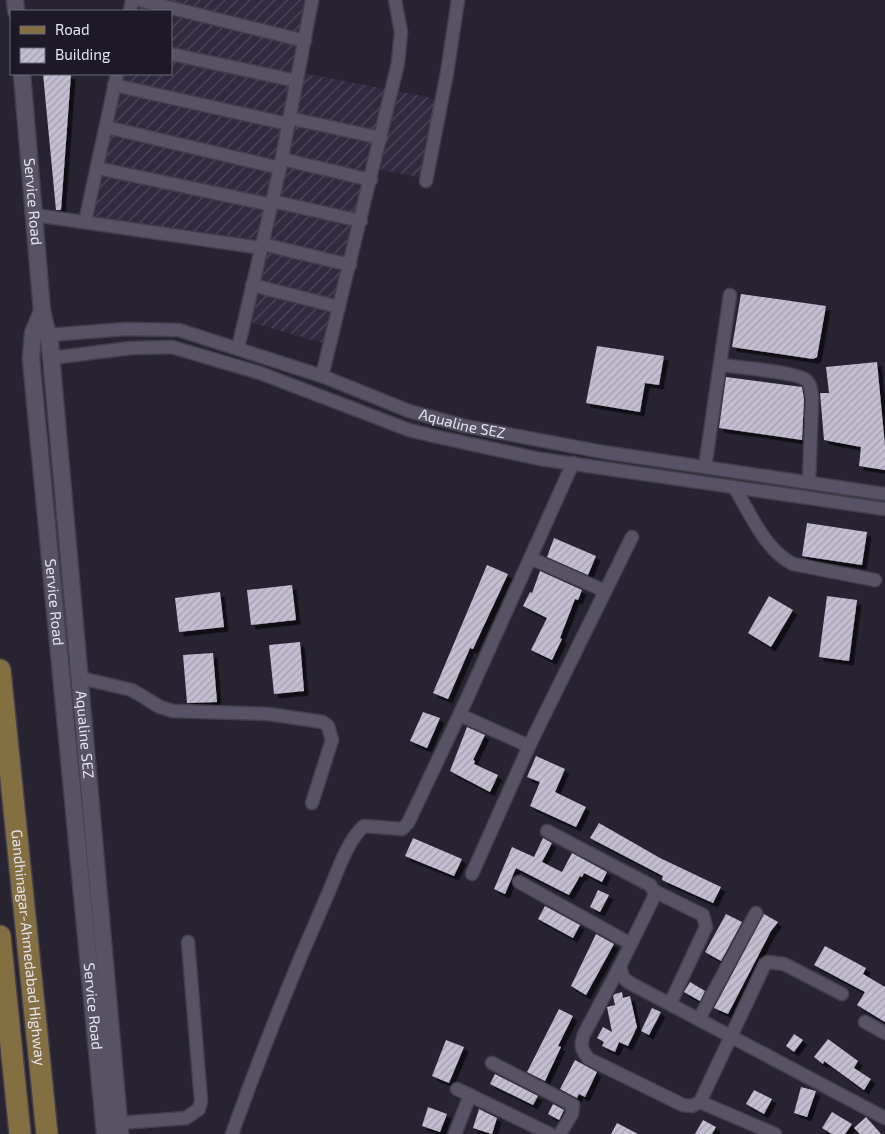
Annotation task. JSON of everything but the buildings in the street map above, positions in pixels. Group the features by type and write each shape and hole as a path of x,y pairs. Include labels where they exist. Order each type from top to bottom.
{"main road":[{"name":"Gandhinagar-Ahmedabad Highway","path":"0,670 47,1134"},
{"path":"0,936 20,1134"}],"street":[{"path":"139,0 305,41"},
{"path":"238,348 281,163 312,0"},
{"path":"322,376 371,180 399,56 400,32 395,0"},
{"path":"426,181 447,73 458,0"},
{"path":"172,54 297,81"},
{"name":"Service Road","path":"22,75 42,311 33,333 31,359 105,1134"},
{"path":"85,222 116,79 289,121 381,138"},
{"path":"106,127 371,180"},
{"path":"97,168 361,221"},
{"path":"34,216 262,246 350,265"},
{"path":"252,285 339,307"},
{"path":"705,467 730,295"},
{"name":"Aqualine SEZ","path":"42,311 51,358 119,1129"},
{"name":"Aqualine SEZ","path":"48,335 154,328 179,330 322,376 380,400 465,426 529,440 885,494"},
{"path":"51,358 156,346 191,351 287,382 409,430 573,464 885,509"},
{"path":"720,365 793,376 806,380 810,386 812,399 809,481"},
{"path":"232,1134 288,984 358,832 364,826 402,829 408,823 460,715 573,464"},
{"path":"734,487 767,542 785,560 793,564 875,580"},
{"path":"472,874 529,746 632,537"},
{"path":"530,558 605,591"},
{"path":"80,678 132,690 160,707 173,711 268,714 323,722 328,726 332,740 312,803"},
{"path":"460,715 529,746"},
{"path":"547,830 650,885 654,891 703,915 706,920 706,927 670,1004"},
{"path":"519,882 631,944"},
{"path":"654,891 654,897 580,1044 583,1052 589,1059 683,1105 692,1106 700,1102 710,1085 730,1034 762,969 768,962 784,964 842,994"},
{"path":"699,1019 756,913"},
{"path":"119,1129 186,1118 199,1109 201,1101 188,942"},
{"path":"620,966 628,982 730,1034 885,1118"},
{"path":"866,1022 885,1033"},
{"path":"457,1089 551,1134 572,1114 573,1105 492,1063"},
{"path":"455,1134 470,1095"},
{"path":"700,1102 775,1134"}],"shaded area":[{"path":"138,0 311,0 292,71 438,99 422,178 370,167 330,345 250,322 266,241 91,216 122,75 172,75 172,10 135,10"}]}
